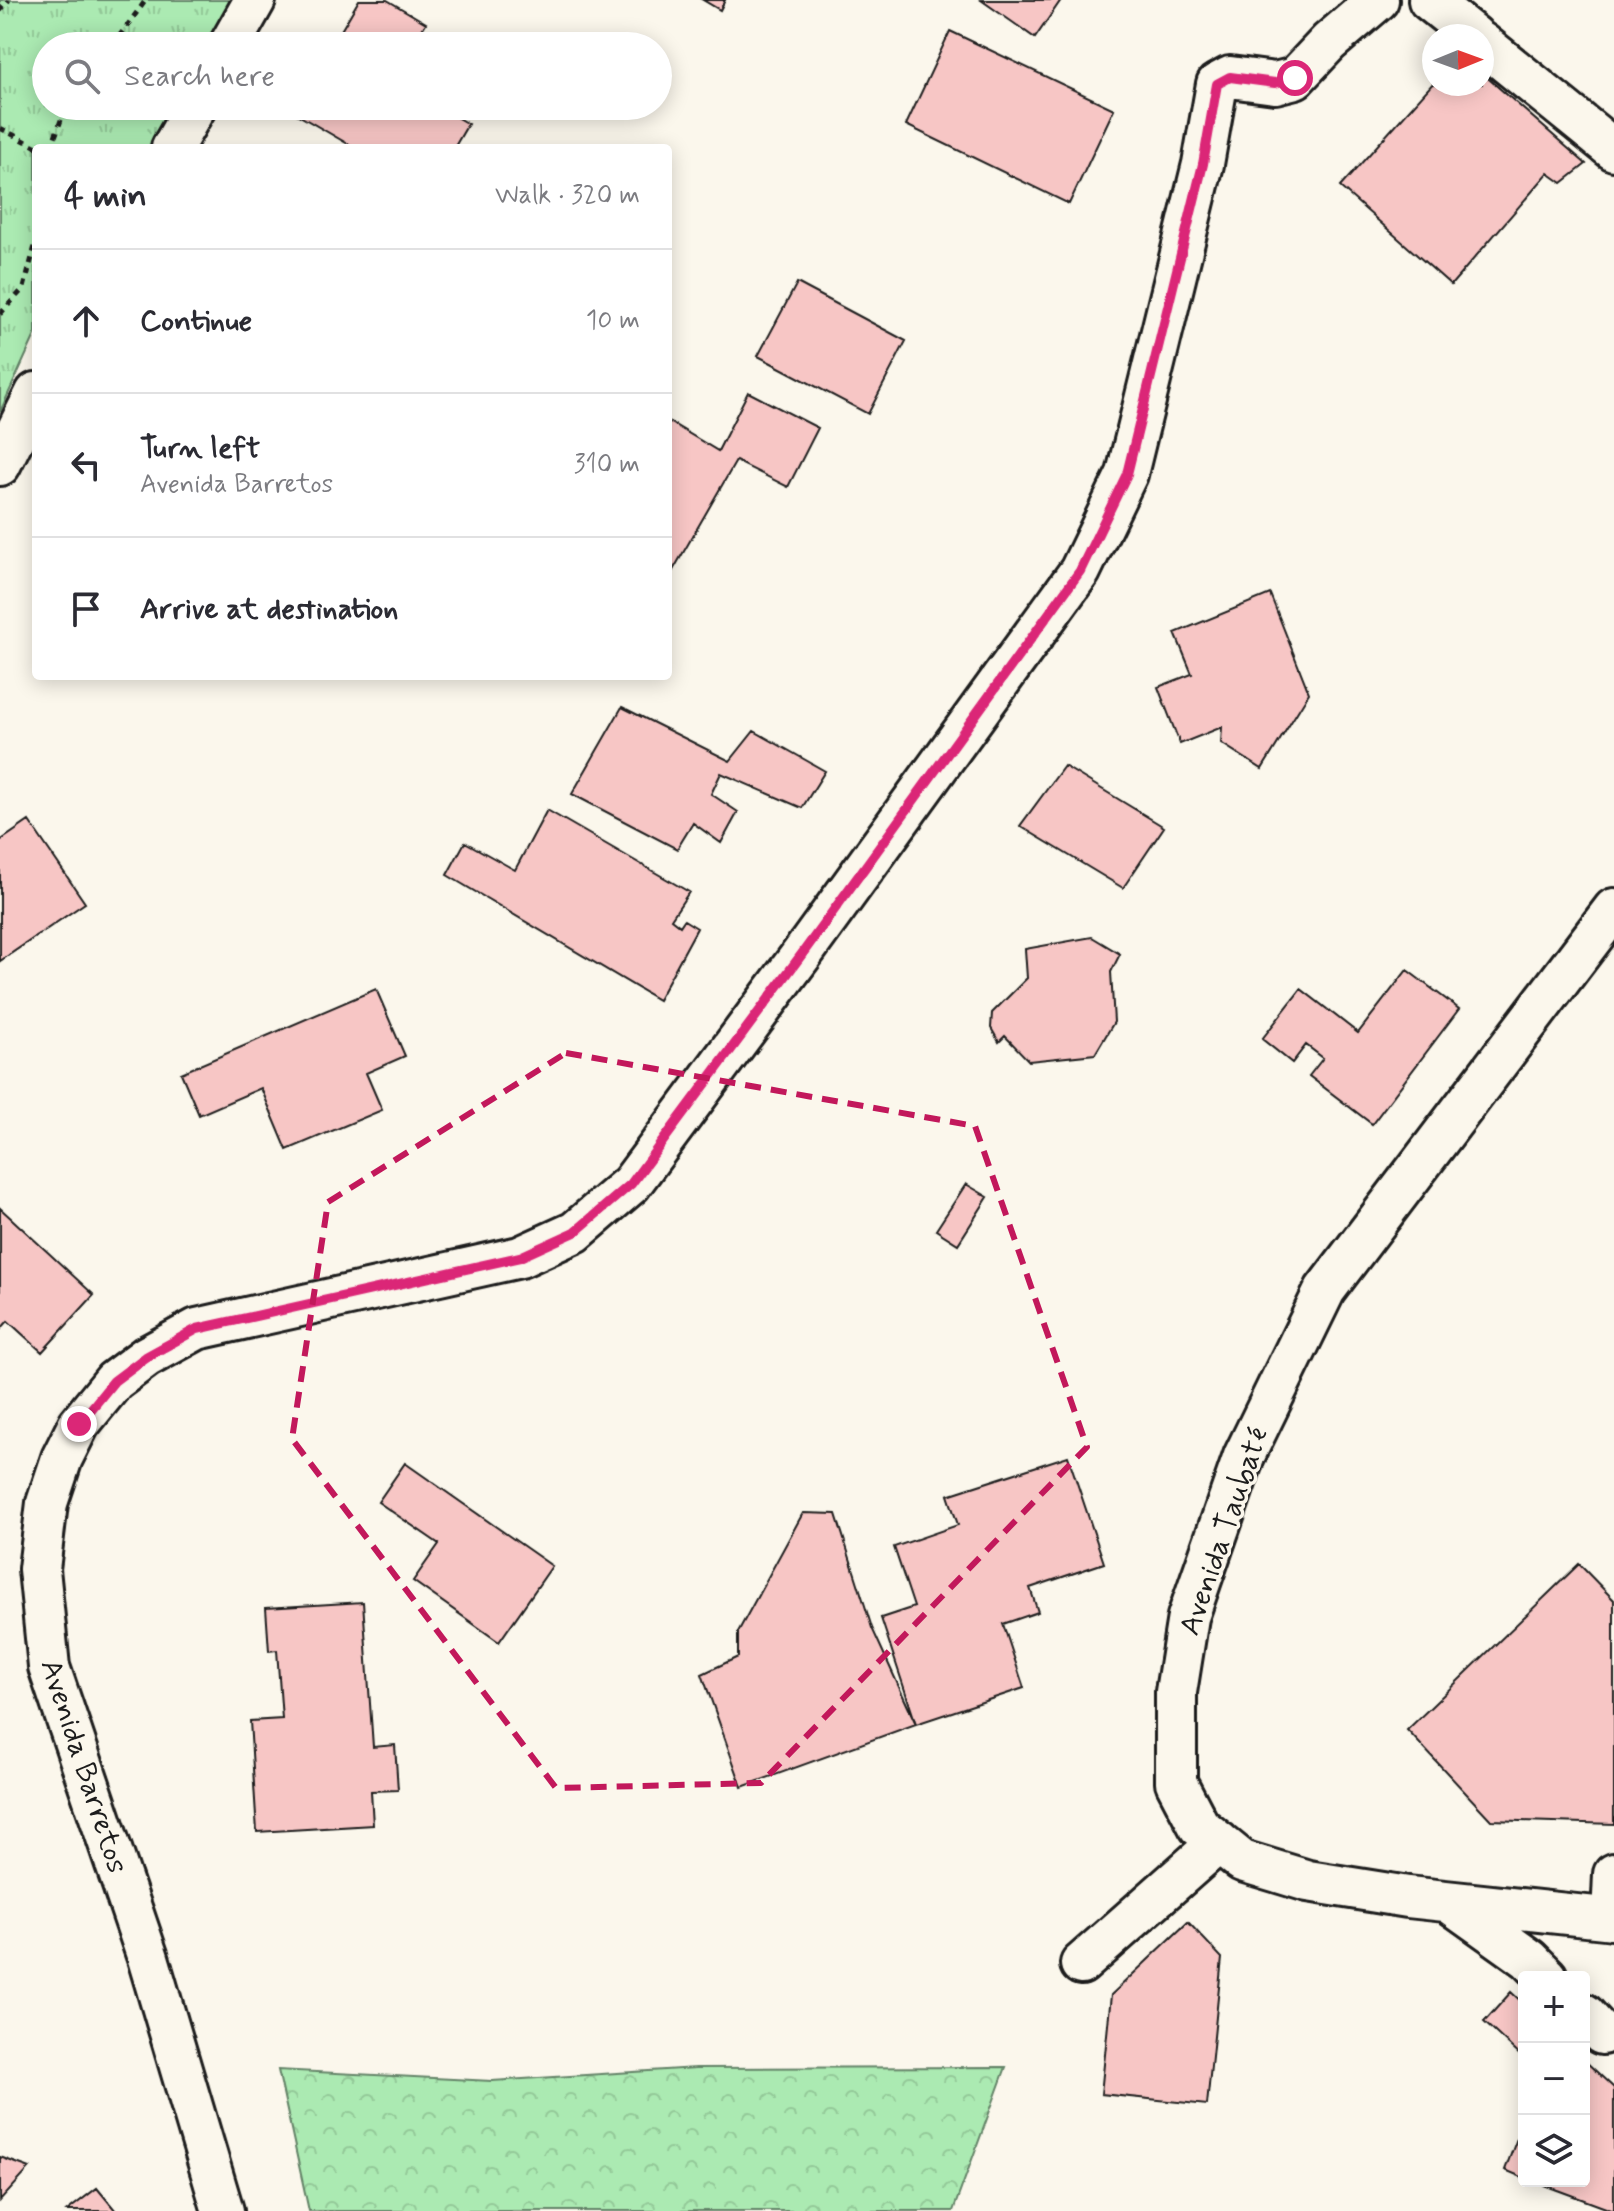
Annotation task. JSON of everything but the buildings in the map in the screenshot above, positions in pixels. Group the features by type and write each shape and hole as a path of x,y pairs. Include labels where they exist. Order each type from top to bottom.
{"street":[{"path":"237,32 255,0"},
{"name":"Avenida Barretos","path":"223,2211 148,1958 49,1667 39,1569 47,1503 62,1458 79,1424 114,1381 146,1357 197,1329 520,1257 575,1232 631,1184 812,941 1080,571 1127,474 1203,164 1217,84 1230,77 1275,83 1295,78 1329,42 1378,0"},
{"path":"1429,0 1459,24"},
{"path":"1494,53 1614,150"},
{"path":"174,144 188,120"},
{"path":"0,465 32,401"},
{"name":"Avenida Taubaté","path":"1613,1919 1447,1901 1308,1881 1242,1861 1199,1826 1176,1782 1176,1692 1188,1617 1244,1456 1325,1290 1614,909"},
{"path":"1081,1964 1219,1842"},
{"path":"1613,1919 1614,1874"},
{"path":"1447,1901 1529,1959 1541,1971"}],"path":[{"path":"0,11 9,0"},
{"path":"122,32 146,0"},
{"path":"52,144 61,120"},
{"path":"1,129 32,144"},
{"path":"0,314 24,288 32,257"}],"highlighted area":[{"path":"566,1053 975,1126 1087,1447 761,1783 556,1788 292,1439 328,1202"}],"green space":[{"path":"0,0 235,0 219,32 32,32 32,120 166,120 151,144 32,144 32,342 0,412"},
{"path":"1006,2067 953,2211 309,2211 278,2070 492,2081 696,2068"}],"route":[{"path":"79,1424 114,1381 146,1357 197,1329 520,1257 575,1232 631,1184 1080,571 1127,474 1203,164 1217,84 1230,77 1275,83 1295,78"}]}
